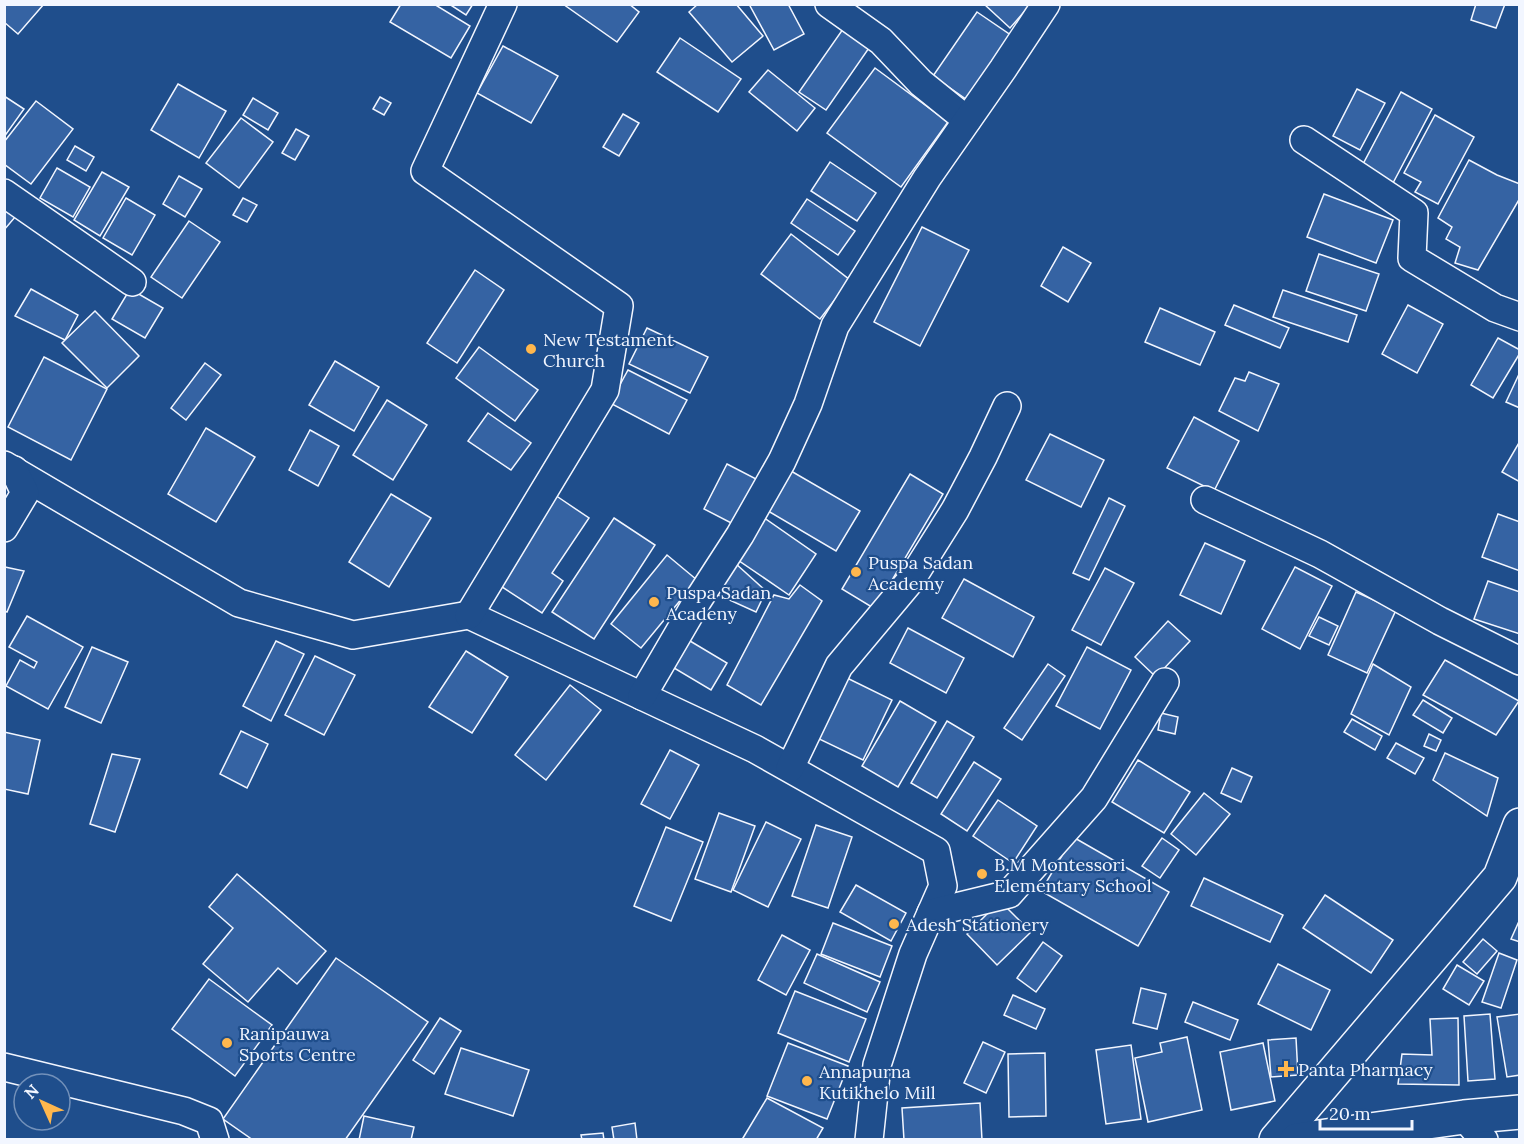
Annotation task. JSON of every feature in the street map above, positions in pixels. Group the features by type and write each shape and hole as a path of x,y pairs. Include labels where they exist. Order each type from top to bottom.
{"main road":[{"path":"1276,1140 1500,877 1520,825"},
{"path":"1297,1140 1474,1128 1520,1112"}],"street":[{"path":"469,615 606,390 619,306 425,171 503,4"},
{"path":"829,4 881,41 921,83 967,120"},
{"path":"642,696 782,461 808,404 835,326 927,178 1046,4"},
{"path":"1304,140 1414,213 1412,258 1495,308 1520,317"},
{"path":"4,193 132,282"},
{"path":"790,768 839,666 911,580 955,510 1007,406"},
{"path":"9,467 239,603 353,634 469,615 755,749 936,851 943,886 913,954 877,1065 869,1140"},
{"path":"4,528 25,493 9,467"},
{"path":"1205,500 1320,554 1440,621 1520,661"},
{"path":"931,913 1009,894 1094,798 1165,682"},
{"path":"4,1067 184,1111 209,1121 215,1140"}],"building":[{"path":"4,4 44,4 18,34 4,22"},
{"path":"401,4 434,4 470,26 451,58 390,22"},
{"path":"449,4 473,4 466,15"},
{"path":"563,4 629,4 639,12 617,42"},
{"path":"698,4 736,4 763,36 732,62 689,12"},
{"path":"749,4 788,4 804,34 774,50"},
{"path":"984,4 1031,4 1010,28"},
{"path":"1476,4 1505,4 1496,28 1471,20"},
{"path":"977,12 1018,40 973,104 933,76"},
{"path":"843,29 869,48 826,110 799,92"},
{"path":"680,38 741,79 718,112 657,72"},
{"path":"503,46 558,76 531,123 477,93"},
{"path":"875,68 948,122 901,187 827,133"},
{"path":"768,70 815,108 797,131 749,92"},
{"path":"178,84 226,111 199,158 151,130"},
{"path":"1357,89 1385,103 1360,150 1333,136"},
{"path":"1401,92 1432,109 1393,183 1362,166"},
{"path":"4,96 24,109 4,137"},
{"path":"380,97 391,103 384,115 373,109"},
{"path":"253,98 278,113 268,130 243,115"},
{"path":"36,101 73,129 31,184 4,164 4,142"},
{"path":"623,114 639,123 619,156 603,147"},
{"path":"1435,115 1474,137 1438,204 1415,192 1421,182 1404,173"},
{"path":"241,118 273,142 239,188 206,163"},
{"path":"296,129 309,136 295,160 282,153"},
{"path":"75,146 94,157 86,171 67,160"},
{"path":"1469,160 1520,184 1520,198 1478,270 1455,263 1460,247 1446,239 1452,227 1438,218"},
{"path":"830,162 876,193 857,221 811,191"},
{"path":"57,168 90,187 73,217 40,198"},
{"path":"102,172 129,187 100,236 74,220"},
{"path":"179,176 202,189 185,217 163,204"},
{"path":"1324,194 1393,220 1376,263 1307,237"},
{"path":"126,198 155,215 132,255 103,238"},
{"path":"243,198 257,205 247,222 233,215"},
{"path":"807,199 855,231 838,255 791,223"},
{"path":"4,208 16,216 4,230"},
{"path":"189,221 220,242 182,298 151,277"},
{"path":"922,227 969,250 920,346 874,322"},
{"path":"791,234 850,280 820,319 761,274"},
{"path":"1063,247 1091,263 1068,302 1041,286"},
{"path":"1319,254 1379,274 1366,311 1306,291"},
{"path":"475,270 504,290 457,363 427,343"},
{"path":"31,289 78,315 65,340 15,316"},
{"path":"130,289 163,308 145,338 112,319"},
{"path":"1283,290 1357,315 1348,342 1273,317"},
{"path":"1234,305 1289,328 1280,348 1225,325"},
{"path":"1408,305 1443,324 1417,373 1382,354"},
{"path":"1160,308 1215,332 1200,365 1145,342"},
{"path":"95,311 139,356 107,388 62,343"},
{"path":"647,328 708,357 690,393 629,364"},
{"path":"1498,338 1520,350 1520,353 1493,398 1471,385"},
{"path":"479,347 538,390 515,421 456,378"},
{"path":"44,357 107,389 71,460 8,427"},
{"path":"335,361 379,387 354,431 309,405"},
{"path":"205,363 221,375 186,420 171,408"},
{"path":"628,370 687,400 669,434 610,403"},
{"path":"1249,372 1279,384 1258,431 1219,411 1235,378 1245,381"},
{"path":"1520,372 1520,408 1506,402"},
{"path":"387,400 427,425 393,480 353,455"},
{"path":"488,413 531,443 511,470 468,441"},
{"path":"1194,417 1239,441 1214,491 1167,468"},
{"path":"206,428 255,457 216,522 168,494"},
{"path":"310,430 339,446 318,486 289,470"},
{"path":"1050,434 1104,460 1081,507 1026,480"},
{"path":"1520,441 1520,482 1502,472"},
{"path":"727,464 760,481 737,526 704,509"},
{"path":"791,471 860,511 836,551 768,511"},
{"path":"910,474 943,494 875,609 842,589"},
{"path":"391,494 431,518 389,587 349,562"},
{"path":"555,495 589,518 552,573 563,581 542,613 496,583"},
{"path":"1109,498 1125,506 1089,580 1073,573"},
{"path":"1498,514 1520,522 1520,571 1482,557"},
{"path":"760,515 816,554 789,595 732,556"},
{"path":"614,518 655,545 594,639 552,612"},
{"path":"1205,543 1245,561 1221,614 1180,595"},
{"name":"Puspa Sadan Acadeny","path":"667,555 697,580 641,648 611,624"},
{"path":"735,563 766,591 756,612 714,593"},
{"path":"5,567 24,571 7,612 4,611"},
{"path":"1295,567 1332,586 1300,649 1262,629"},
{"path":"1105,568 1134,583 1101,645 1072,630"},
{"path":"964,579 1034,617 1013,657 942,618"},
{"path":"1488,581 1520,592 1520,634 1474,619"},
{"path":"800,585 822,601 761,705 727,685 774,595 789,599"},
{"path":"1356,592 1396,610 1367,673 1328,655"},
{"path":"27,616 83,647 48,709 6,686 20,660 34,668 37,662 9,647"},
{"path":"1319,617 1338,626 1329,645 1309,636"},
{"path":"1168,621 1190,641 1156,677 1135,657"},
{"path":"908,628 964,658 946,693 890,663"},
{"path":"685,638 727,663 711,690 669,665"},
{"path":"276,641 304,654 271,721 243,706"},
{"path":"92,647 128,662 101,723 65,707"},
{"path":"1087,647 1131,670 1100,729 1056,706"},
{"path":"466,651 508,677 472,733 429,707"},
{"path":"315,656 355,675 324,735 285,715"},
{"path":"1445,660 1519,701 1496,735 1423,695"},
{"path":"1048,664 1065,676 1022,740 1004,728"},
{"path":"1373,664 1411,687 1389,735 1351,714"},
{"path":"845,677 892,700 863,760 815,737"},
{"path":"570,685 601,710 546,780 515,755"},
{"path":"1423,700 1452,718 1443,733 1413,715"},
{"path":"900,701 936,722 898,787 862,766"},
{"path":"1161,713 1178,717 1175,734 1158,730"},
{"path":"1352,719 1382,736 1375,750 1344,732"},
{"path":"947,721 974,737 937,798 911,783"},
{"path":"241,731 268,744 247,788 220,774"},
{"path":"4,732 40,740 28,794 4,789"},
{"path":"1429,734 1441,740 1436,751 1424,746"},
{"path":"1396,743 1424,758 1415,774 1387,758"},
{"path":"670,750 699,765 670,819 641,804"},
{"path":"1445,753 1498,778 1487,816 1433,780"},
{"path":"112,754 140,759 115,832 90,824"},
{"path":"1138,760 1190,792 1164,833 1112,802"},
{"path":"974,762 1001,779 967,831 941,814"},
{"path":"1232,768 1252,777 1241,802 1221,793"},
{"path":"1204,793 1230,814 1196,855 1171,834"},
{"path":"998,800 1037,826 1013,863 973,836"},
{"path":"719,813 755,826 731,892 695,879"},
{"path":"766,822 801,839 768,907 733,890"},
{"path":"816,825 852,837 828,908 792,896"},
{"path":"666,827 703,842 671,921 634,906"},
{"path":"1073,837 1169,892 1138,946 1041,891"},
{"path":"1162,838 1179,850 1160,878 1142,866"},
{"path":"237,874 326,951 297,984 278,968 248,1002 203,964 233,928 209,907"},
{"path":"1204,878 1283,915 1270,942 1191,906"},
{"path":"856,885 906,913 891,941 840,912"},
{"path":"1325,895 1393,940 1371,973 1303,928"},
{"path":"1000,901 1031,932 997,965 967,934"},
{"path":"1520,919 1520,942 1511,939"},
{"path":"833,923 892,946 880,977 821,954"},
{"path":"782,935 810,950 786,995 758,980"},
{"path":"1483,939 1497,951 1477,974 1463,962"},
{"path":"1043,942 1062,956 1036,992 1017,978"},
{"path":"1499,953 1517,960 1501,1008 1482,1002"},
{"path":"817,954 880,982 867,1012 804,983"},
{"path":"336,958 428,1022 345,1140 253,1140 223,1119"},
{"path":"1278,964 1330,990 1311,1030 1258,1004"},
{"path":"1457,965 1484,981 1469,1005 1443,989"},
{"path":"209,979 272,1025 235,1076 172,1029"},
{"path":"1141,988 1166,994 1157,1029 1133,1023"},
{"path":"795,991 866,1019 849,1062 778,1033"},
{"path":"1013,995 1045,1009 1036,1029 1004,1015"},
{"path":"1193,1002 1238,1020 1230,1040 1185,1022"},
{"path":"1490,1014 1495,1079 1468,1081 1464,1016"},
{"path":"1520,1014 1520,1075 1507,1077 1497,1017"},
{"path":"440,1018 461,1031 434,1074 413,1060"},
{"path":"1458,1018 1459,1085 1398,1084 1402,1054 1432,1055 1430,1019"},
{"path":"1187,1037 1202,1110 1148,1122 1135,1058 1162,1052 1160,1043"},
{"path":"1296,1038 1298,1075 1271,1077 1268,1040"},
{"path":"983,1042 1005,1052 986,1093 964,1083"},
{"name":"Annapurna Kutikhelo Mill","path":"788,1043 848,1066 827,1119 767,1096"},
{"path":"1263,1043 1275,1101 1231,1110 1220,1052"},
{"path":"1131,1045 1141,1119 1106,1124 1096,1050"},
{"path":"461,1048 529,1070 513,1116 445,1094"},
{"path":"1045,1053 1046,1116 1009,1117 1008,1054"},
{"path":"767,1098 823,1128 816,1140 745,1140 743,1138"},
{"path":"980,1103 982,1140 904,1140 902,1108"},
{"path":"364,1116 414,1127 411,1140 359,1140"},
{"path":"635,1123 637,1140 614,1140 612,1127"},
{"path":"603,1133 604,1140 582,1140 581,1135"}],"place":[{"name":"New Testament Church","path":"531,349"},
{"name":"Puspa Sadan Academy","path":"856,572"},
{"name":"Puspa Sadan Acadeny","path":"654,602"},
{"name":"B.M Montessori Elementary School","path":"982,874"},
{"name":"Adesh Stationery","path":"894,924"},
{"name":"Ranipauwa Sports Centre","path":"227,1043"},
{"name":"Panta Pharmacy","path":"1286,1069"},
{"name":"Annapurna Kutikhelo Mill","path":"807,1081"}]}
